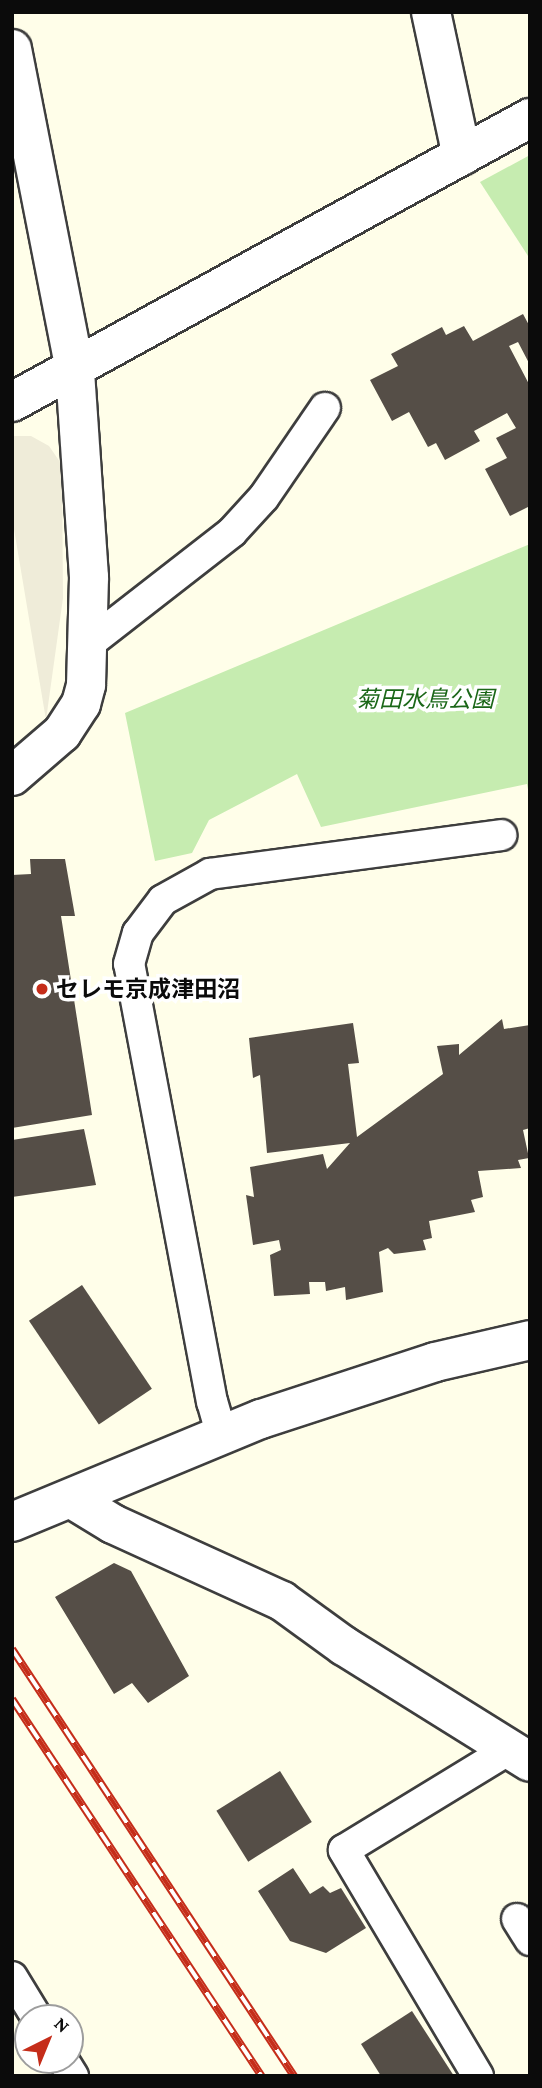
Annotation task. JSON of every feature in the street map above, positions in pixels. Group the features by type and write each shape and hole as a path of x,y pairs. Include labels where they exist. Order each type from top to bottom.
{"street":[{"path":"432,12 462,156"},
{"path":"12,49 75,369 88,564 87,645 81,704 62,733 12,776"},
{"path":"12,402 530,118"},
{"path":"17,1512 72,1500 222,1436 435,1362 530,1340"},
{"path":"72,1500 113,1524 282,1601 344,1646 519,1756"}],"lane":[{"path":"87,645 232,532 264,497 325,408"},
{"path":"222,1436 212,1402 129,964 138,933 163,900 210,874 501,835"},
{"path":"478,2076 344,1850 519,1756"},
{"path":"12,1977 28,2004"}],"green space":[{"path":"530,155 530,259 480,182"},
{"name":"菊田水鳥公園","path":"530,544 530,800 527,784 321,827 297,774 209,820 192,853 155,861 125,713"}],"shaded area":[{"path":"12,436 31,436 49,446 62,465 63,598 46,720 12,517"}],"building":[{"path":"523,314 530,327 530,365 518,342 509,346 530,386 530,506 510,516 485,469 507,458 496,438 516,428 507,413 474,431 480,441 445,460 436,443 428,447 409,412 392,421 370,380 398,366 391,354 442,327 446,335 464,326 473,341"},
{"name":"セレモ京成津田沼","path":"30,859 65,859 75,916 61,916 92,1115 12,1128 12,875 31,874"},
{"path":"502,1019 504,1029 530,1025 530,1128 523,1130 529,1158 518,1160 521,1168 478,1171 483,1197 471,1200 475,1212 429,1221 432,1238 423,1240 426,1250 394,1254 388,1248 379,1252 383,1292 346,1300 345,1287 326,1291 325,1282 309,1282 310,1294 274,1296 270,1255 281,1250 279,1240 253,1245 246,1195 254,1197 250,1167 323,1154 327,1169 350,1143 267,1153 260,1075 253,1078 249,1038 353,1023 359,1063 348,1064 357,1137 443,1074 437,1046 459,1044 459,1055"},
{"path":"84,1129 96,1185 12,1197 12,1140"},
{"path":"82,1285 152,1389 99,1424 29,1321"},
{"path":"114,1563 131,1571 189,1676 148,1703 132,1683 114,1694 55,1597"},
{"path":"280,1771 312,1822 248,1862 216,1811"},
{"path":"293,1868 310,1894 323,1886 330,1893 341,1888 366,1928 326,1953 290,1941 258,1891"},
{"path":"412,2011 454,2076 381,2076 361,2044"}],"railway":[{"path":"12,1649 294,2076"},
{"path":"12,1699 262,2076"}],"place":[{"name":"セレモ京成津田沼","path":"42,989"}]}
